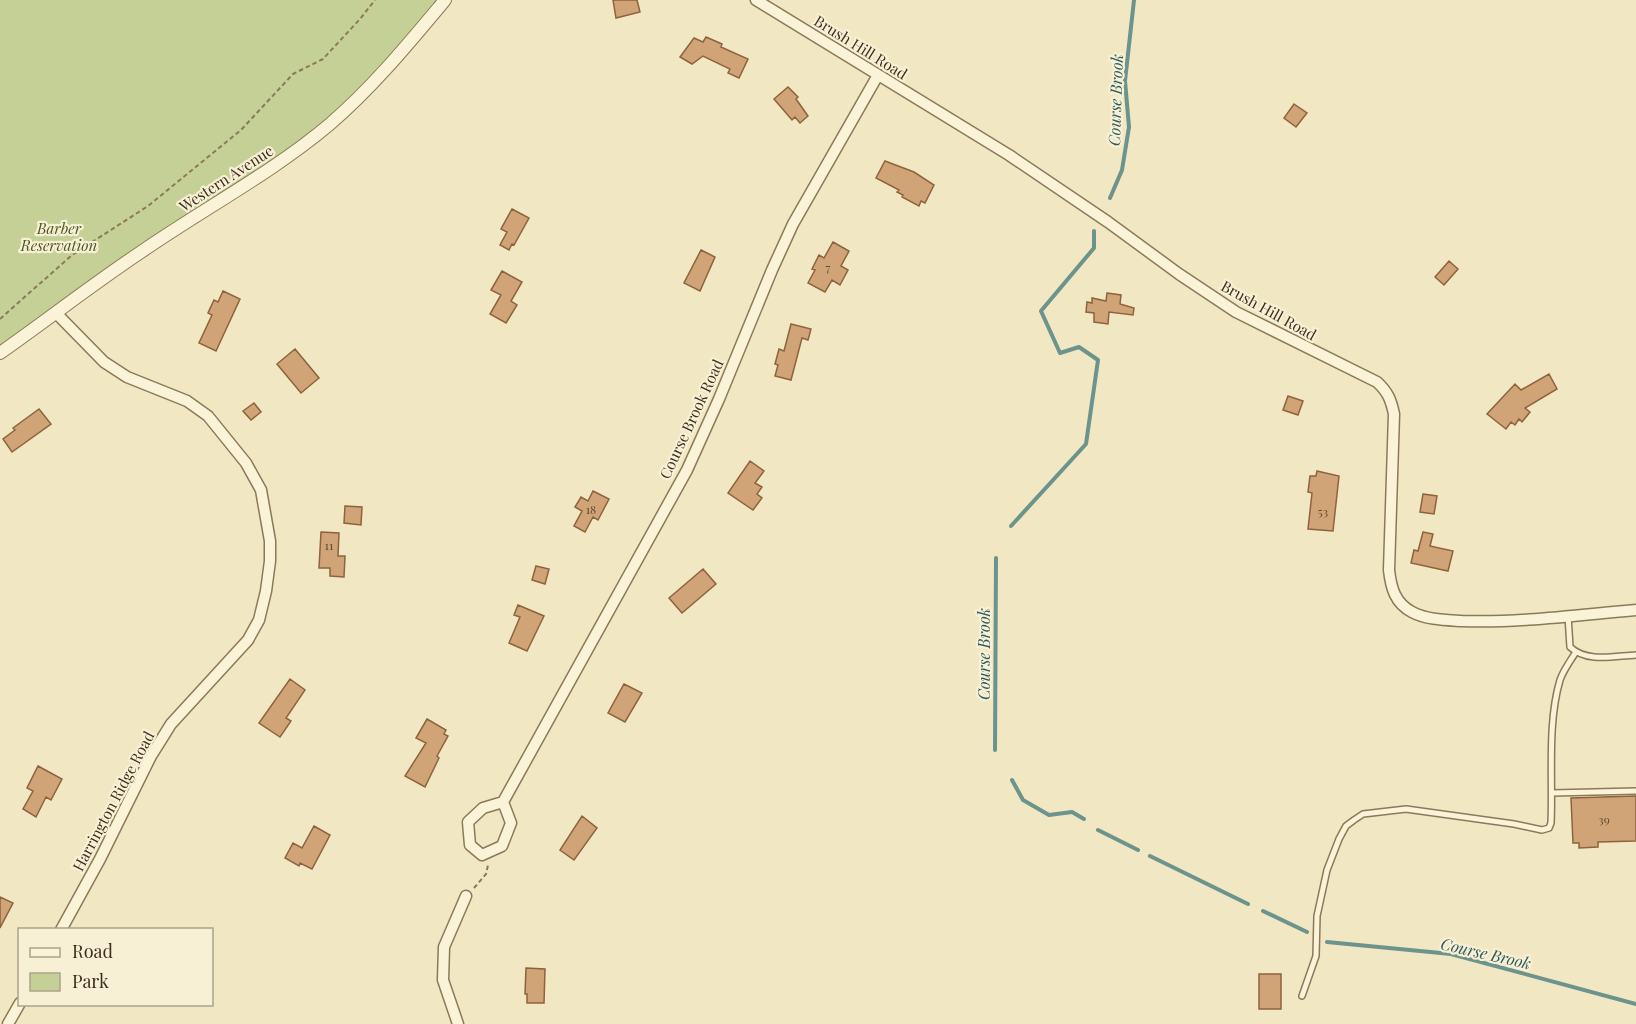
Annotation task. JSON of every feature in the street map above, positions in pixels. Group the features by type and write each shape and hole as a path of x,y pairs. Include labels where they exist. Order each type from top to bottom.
{"street":[{"name":"Western Avenue","path":"0,353 141,252 301,147 330,124 365,92 404,50 445,0"},
{"name":"Brush Hill Road","path":"756,0 1009,154 1236,312 1377,382 1391,400 1394,414 1389,570 1392,590 1399,601 1411,612 1434,618 1497,622 1636,610"},
{"name":"Course Brook Road","path":"503,802 687,470 793,224 878,75"},
{"name":"Harrington Ridge Road","path":"56,313 104,362 127,377 187,401 208,416 246,463 261,490 266,511 270,551 266,591 259,620 248,640 171,724 151,756 100,859 62,928"},
{"path":"503,802 511,823 502,846 482,855 470,845 468,822 483,808 503,802"},
{"path":"458,1024 443,980 444,947 466,896"},
{"path":"8,1024 18,1006"}],"lane":[{"path":"1568,616 1570,647 1576,652 1585,657 1636,655"},
{"path":"1302,996 1316,956 1317,916 1327,870 1346,826 1354,820 1363,814 1406,809 1542,830 1549,828 1556,696 1561,677 1576,652"},
{"path":"1552,793 1636,791"}],"path":[{"path":"0,319 72,255 148,206 241,130 293,74 323,59 375,0"},
{"path":"466,896 486,874 490,851"}],"green space":[{"name":"Barber Reservation","path":"0,0 440,0 330,124 0,353"}],"building":[{"path":"613,0 637,0 640,12 616,18"},
{"path":"706,37 722,44 721,47 748,59 739,78 728,73 730,69 703,56 692,64 680,57 694,38 703,42"},
{"path":"788,87 798,97 796,99 808,116 800,123 795,117 792,120 774,99"},
{"path":"1294,104 1307,113 1296,127 1284,118"},
{"path":"885,161 914,172 934,185 925,203 921,201 919,206 902,197 903,195 897,192 899,190 876,178"},
{"path":"512,209 529,218 509,250 500,245 507,232 501,229"},
{"path":"833,242 849,251 841,266 848,270 840,285 832,280 825,292 808,283 819,255 824,258"},
{"path":"701,250 715,257 700,291 684,283"},
{"path":"1449,261 1458,269 1444,285 1435,277"},
{"path":"502,271 522,282 511,301 517,305 506,323 490,314 501,295 491,290"},
{"path":"223,291 240,299 216,351 199,343 212,315 208,313 214,300 218,302"},
{"path":"1107,293 1121,295 1120,304 1134,308 1133,315 1109,312 1108,324 1094,322 1094,313 1086,312 1087,302 1092,303 1092,298 1106,301"},
{"path":"791,324 811,329 808,340 802,338 791,380 775,376 778,365 775,364 779,349 784,351"},
{"path":"295,349 319,378 301,393 277,364"},
{"path":"1549,374 1557,389 1525,408 1530,412 1522,422 1519,419 1515,425 1511,422 1506,429 1487,414 1515,384 1521,390"},
{"path":"1288,396 1303,401 1298,415 1283,410"},
{"path":"254,403 261,412 251,420 243,411"},
{"path":"39,409 51,424 12,452 3,439 15,430 13,428"},
{"path":"750,461 764,471 755,483 762,487 757,494 762,498 753,510 728,493"},
{"path":"1317,471 1339,476 1333,531 1308,529 1312,493 1308,492 1310,476 1316,476"},
{"path":"593,491 609,499 598,520 593,517 585,532 574,526 582,511 575,507 581,497 588,501"},
{"path":"1423,494 1437,496 1434,514 1420,512"},
{"path":"345,506 362,507 361,525 344,523"},
{"path":"321,532 339,533 338,556 345,556 344,577 330,576 330,568 319,568"},
{"path":"1423,532 1433,534 1430,546 1453,551 1448,571 1411,563 1414,550 1418,551"},
{"path":"536,566 549,569 545,584 532,580"},
{"path":"703,569 716,584 682,613 669,598"},
{"path":"518,605 544,616 527,651 509,643 520,617 514,615"},
{"path":"290,679 305,690 286,718 291,721 280,737 259,723"},
{"path":"624,684 642,693 625,722 608,713"},
{"path":"427,719 446,730 444,734 448,736 437,756 439,758 425,787 405,776 426,743 416,738"},
{"path":"38,766 62,779 51,800 46,797 36,817 23,809 33,791 27,788"},
{"path":"1636,796 1636,841 1598,842 1598,847 1579,848 1579,843 1573,843 1571,798"},
{"path":"582,816 597,828 574,860 560,850"},
{"path":"314,826 330,835 312,869 300,863 299,866 285,858 293,843 302,848"},
{"path":"0,897 13,903 0,928"},
{"path":"526,968 545,969 544,1003 527,1003"},
{"path":"1259,974 1281,974 1281,1009 1259,1009"}],"waterway":[{"name":"Course Brook","path":"1110,198 1122,170 1129,127 1125,81 1134,0"},
{"name":"Course Brook","path":"1011,526 1086,444 1098,360 1079,347 1060,353 1041,311 1094,248 1094,231"},
{"name":"Course Brook","path":"995,750 996,558"},
{"name":"Course Brook","path":"1012,780 1023,800 1049,815 1072,812 1084,819"},
{"name":"Course Brook","path":"1098,830 1138,850"},
{"name":"Course Brook","path":"1150,856 1248,904"},
{"name":"Course Brook","path":"1263,911 1307,932"},
{"name":"Course Brook","path":"1327,942 1451,954 1636,1004"}]}
